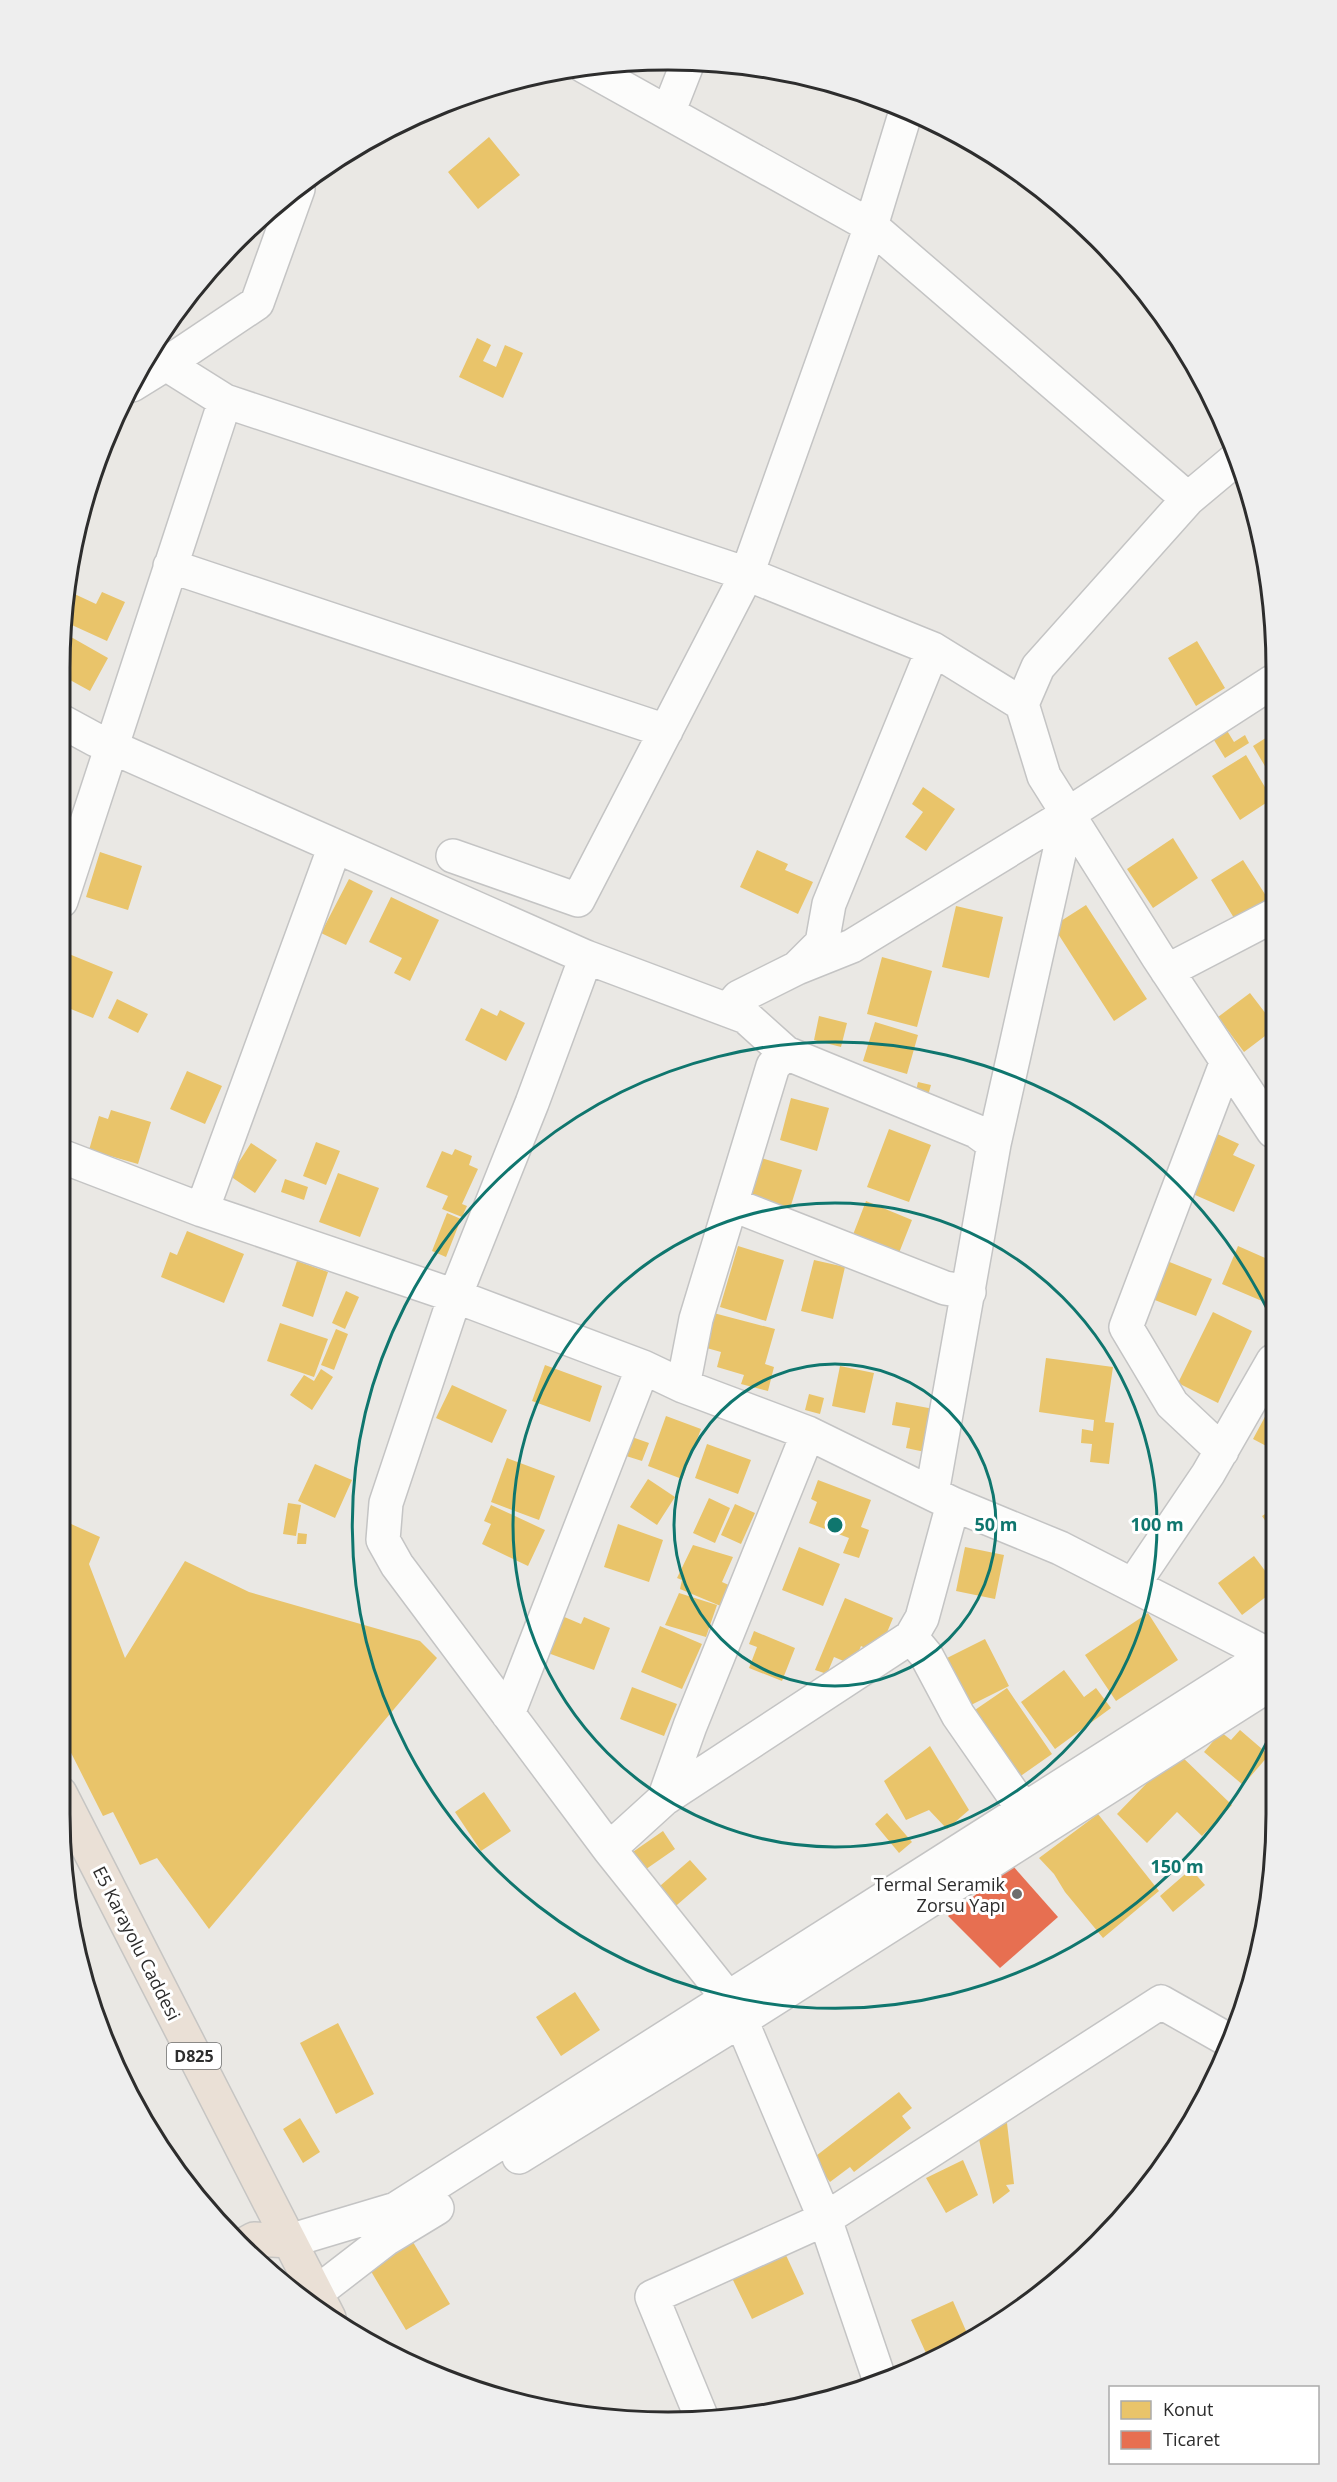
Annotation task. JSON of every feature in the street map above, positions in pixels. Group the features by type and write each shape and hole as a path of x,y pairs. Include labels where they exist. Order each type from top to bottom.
{"highway":[{"name":"E5 Karayolu Caddesi","path":"70,1812 290,2241 313,2294"},
{"path":"251,2241 290,2241"}],"street":[{"path":"668,113 685,71"},
{"path":"600,75 871,226 1188,499"},
{"path":"453,856 579,900 747,574 871,226 904,119"},
{"path":"148,375 257,303 293,203"},
{"path":"166,364 225,401 747,574 933,649 1022,704"},
{"path":"70,874 225,401"},
{"path":"1230,464 1188,499 1038,668 1022,704 1044,776 1167,971 1267,1121"},
{"path":"170,566 666,731"},
{"path":"797,968 822,943 829,904 933,649"},
{"path":"728,1010 739,998 797,968 852,946 1068,814 1267,685"},
{"path":"70,726 112,748 586,957 746,1017 786,1053 976,1131 994,1144"},
{"path":"609,1849 664,1799 911,1637 922,1618 943,1499 969,1292 994,1144 1068,814"},
{"path":"202,1210 335,846"},
{"path":"1167,971 1267,928"},
{"path":"586,957 532,1103 455,1296 386,1503 383,1540 397,1565 609,1849 735,2009 825,2218 877,2374"},
{"path":"683,1386 696,1319 773,1066 786,1053"},
{"path":"1222,1451 1172,1404 1126,1327 1227,1061"},
{"path":"70,1159 202,1210 455,1296 643,1367 683,1386 808,1433 943,1499 1060,1548 1267,1658"},
{"path":"731,1204 945,1288 969,1292"},
{"path":"508,1714 643,1367"},
{"path":"1133,1586 1222,1451 1267,1372"},
{"path":"664,1799 690,1726 808,1433"},
{"path":"911,1637 926,1655 958,1715 1031,1819"},
{"path":"321,2300 386,2239 735,2009 1267,1665"},
{"path":"699,2410 652,2297 825,2218 1161,2002 1223,2037"},
{"path":"290,2241 396,2209 735,2009"}],"building: Konut":[{"path":"489,137 520,175 478,209 448,172"},
{"path":"477,338 491,345 483,361 496,367 505,345 523,353 503,398 459,377"},
{"path":"102,592 125,602 107,641 72,625 76,594 96,604"},
{"path":"72,637 108,658 90,691 70,680"},
{"path":"1197,641 1225,688 1196,706 1168,658"},
{"path":"1223,724 1234,742 1245,735 1249,743 1225,758 1209,732"},
{"path":"1267,737 1267,770 1253,746"},
{"path":"1246,755 1267,791 1267,802 1240,820 1212,776"},
{"path":"923,787 955,809 926,851 905,837 923,812 912,804"},
{"path":"1173,838 1198,878 1153,908 1127,869"},
{"path":"757,850 788,864 785,870 813,882 798,914 740,887"},
{"path":"100,852 142,866 128,910 86,897"},
{"path":"1243,860 1267,897 1267,904 1237,923 1211,880"},
{"path":"349,879 373,891 346,945 321,933"},
{"path":"391,897 439,920 410,981 394,973 402,958 369,942"},
{"path":"1086,905 1147,999 1114,1021 1053,926"},
{"path":"956,906 1003,917 989,978 942,967"},
{"path":"70,954 113,972 93,1018 70,1009"},
{"path":"882,957 932,971 917,1027 867,1014"},
{"path":"1250,993 1267,1015 1267,1035 1244,1052 1218,1017"},
{"path":"117,999 148,1014 138,1033 108,1018"},
{"path":"481,1008 497,1016 500,1010 525,1023 506,1061 465,1040"},
{"path":"819,1016 847,1023 841,1047 814,1040"},
{"path":"875,1022 918,1035 907,1074 863,1061"},
{"path":"187,1071 222,1086 205,1124 170,1109"},
{"path":"918,1082 931,1085 926,1103 914,1100"},
{"path":"791,1098 829,1108 817,1151 780,1140"},
{"path":"111,1110 151,1122 138,1164 89,1150 99,1116 108,1119"},
{"path":"889,1129 931,1145 909,1202 867,1187"},
{"path":"1213,1132 1239,1144 1233,1155 1255,1165 1234,1212 1186,1191"},
{"path":"316,1142 340,1151 326,1185 303,1176"},
{"path":"251,1143 277,1160 255,1193 230,1176"},
{"path":"455,1149 472,1156 469,1165 478,1169 462,1204 467,1206 462,1217 442,1209 448,1196 426,1187 442,1151 452,1155"},
{"path":"761,1158 802,1170 787,1218 747,1206"},
{"path":"338,1173 379,1188 360,1237 319,1222"},
{"path":"285,1179 308,1187 304,1200 281,1192"},
{"path":"866,1201 912,1220 895,1263 849,1245"},
{"path":"447,1213 461,1219 446,1257 432,1251"},
{"path":"187,1231 244,1254 224,1303 161,1277 170,1252 177,1255"},
{"path":"738,1246 784,1260 766,1321 720,1307"},
{"path":"1238,1246 1267,1259 1267,1303 1222,1284"},
{"path":"1162,1259 1212,1279 1196,1316 1147,1297"},
{"path":"814,1260 845,1267 833,1319 801,1311"},
{"path":"297,1261 328,1272 313,1317 282,1306"},
{"path":"346,1291 359,1297 345,1329 332,1323"},
{"path":"706,1311 775,1329 765,1364 774,1367 768,1391 741,1384 744,1375 717,1367 721,1352 696,1345"},
{"path":"1213,1312 1252,1331 1218,1403 1178,1383"},
{"path":"280,1323 328,1339 314,1377 267,1361"},
{"path":"336,1329 348,1334 334,1370 321,1365"},
{"path":"1046,1358 1113,1367 1105,1422 1114,1423 1109,1464 1090,1462 1092,1444 1081,1443 1082,1429 1093,1431 1094,1420 1039,1412"},
{"path":"545,1365 602,1386 590,1422 532,1401"},
{"path":"840,1366 874,1373 865,1413 832,1406"},
{"path":"321,1369 333,1377 312,1410 290,1395 304,1375 314,1381"},
{"path":"452,1385 507,1410 492,1443 436,1418"},
{"path":"809,1394 824,1398 820,1414 805,1410"},
{"path":"896,1402 934,1409 925,1452 906,1448 910,1428 892,1425"},
{"path":"1267,1413 1267,1446 1253,1439"},
{"path":"666,1416 701,1429 682,1479 648,1466"},
{"path":"629,1436 649,1443 642,1461 623,1455"},
{"path":"707,1444 751,1460 738,1494 695,1478"},
{"path":"507,1458 555,1476 539,1520 491,1502"},
{"path":"315,1464 352,1480 335,1518 298,1501"},
{"path":"648,1479 675,1497 657,1525 630,1507"},
{"path":"818,1480 871,1500 861,1527 869,1530 859,1558 843,1553 849,1538 809,1523 817,1502 811,1499"},
{"path":"709,1498 730,1508 715,1543 693,1533"},
{"path":"288,1503 301,1505 296,1536 283,1534"},
{"path":"735,1504 755,1513 741,1544 721,1535"},
{"path":"491,1505 545,1530 528,1566 482,1544 491,1524 484,1521"},
{"path":"1267,1513 1267,1523 1262,1516"},
{"path":"70,1524 100,1537 89,1564 125,1658 185,1561 249,1592 420,1641 437,1658 209,1929 157,1858 140,1865 113,1812 103,1816 70,1751"},
{"path":"618,1524 663,1540 649,1582 604,1567"},
{"path":"298,1533 307,1534 306,1544 297,1544"},
{"path":"693,1545 733,1557 722,1582 731,1586 723,1607 680,1589 682,1580 677,1578"},
{"path":"799,1547 840,1564 823,1606 782,1590"},
{"path":"965,1547 1004,1555 995,1599 956,1591"},
{"path":"1254,1556 1267,1573 1267,1596 1242,1615 1218,1583"},
{"path":"679,1593 717,1605 706,1637 665,1625"},
{"path":"845,1598 893,1618 878,1654 861,1646 853,1665 834,1657 827,1674 815,1670"},
{"path":"1148,1613 1178,1660 1116,1701 1085,1655"},
{"path":"562,1616 581,1624 584,1617 610,1628 594,1670 548,1653"},
{"path":"660,1626 702,1644 682,1689 641,1672"},
{"path":"754,1631 795,1648 782,1681 749,1668 757,1647 749,1644"},
{"path":"985,1639 1009,1686 969,1706 945,1659"},
{"path":"1064,1670 1084,1697 1096,1688 1111,1708 1055,1749 1021,1702"},
{"path":"632,1687 677,1704 664,1736 620,1719"},
{"path":"1007,1688 1052,1754 1015,1780 969,1714"},
{"path":"1240,1730 1267,1753 1267,1757 1243,1785 1204,1752 1221,1732 1231,1740"},
{"path":"930,1746 969,1810 947,1829 929,1810 906,1820 884,1781"},
{"path":"1177,1752 1232,1805 1202,1836 1177,1812 1147,1843 1117,1814"},
{"path":"484,1792 511,1831 481,1851 455,1812"},
{"path":"887,1813 912,1842 899,1853 875,1824"},
{"path":"1098,1814 1159,1891 1103,1938 1039,1858"},
{"path":"663,1831 675,1849 639,1874 627,1856"},
{"path":"690,1860 707,1879 670,1911 653,1892"},
{"path":"1191,1869 1205,1885 1173,1912 1160,1896"},
{"path":"575,1992 600,2030 561,2056 536,2017"},
{"path":"338,2023 374,2094 336,2114 300,2043"},
{"path":"899,2092 912,2108 902,2116 911,2128 854,2172 850,2167 830,2182 812,2159"},
{"path":"300,2118 320,2152 303,2163 283,2129"},
{"path":"1007,2123 1014,2184 1006,2185 1010,2191 993,2204 977,2130"},
{"path":"963,2160 978,2195 946,2213 926,2178"},
{"path":"410,2237 450,2304 406,2330 366,2263"},
{"path":"785,2253 804,2294 752,2319 732,2278"},
{"path":"953,2301 966,2332 926,2353 911,2320"}],"building: Ticaret":[{"path":"1013,1866 1058,1917 1000,1968 948,1916"}],"place":[{"name":"Termal Seramik Zorsu Yapı","path":"1017,1894"}]}
